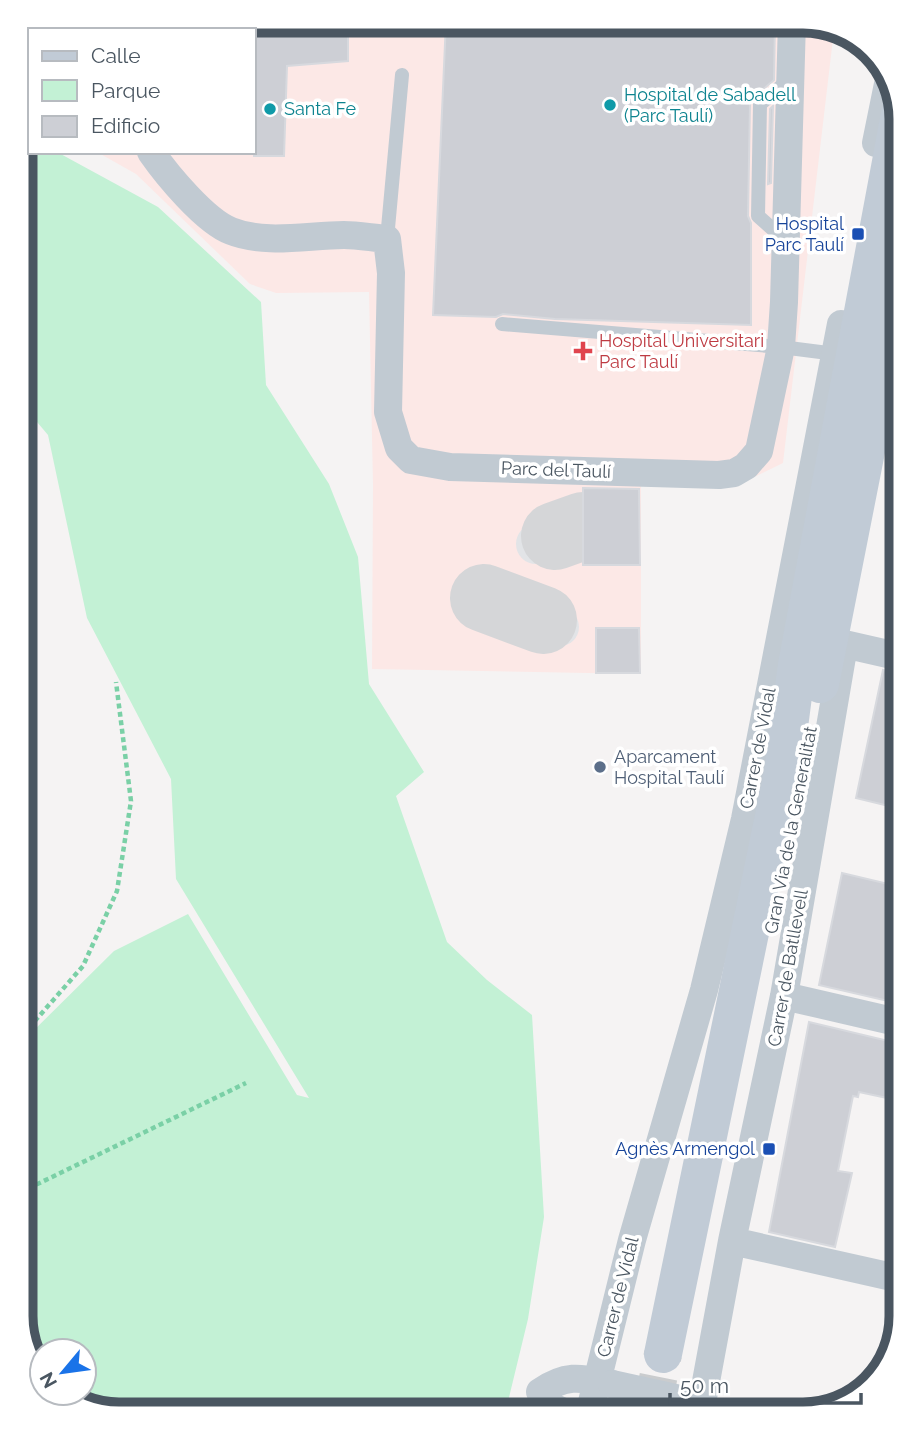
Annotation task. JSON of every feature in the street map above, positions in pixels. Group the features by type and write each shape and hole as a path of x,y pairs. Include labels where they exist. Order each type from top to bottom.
{"street":[{"name":"Parc del Taulí","path":"387,239 391,273 388,412 399,448 411,460 450,467 719,475 734,473 746,466 759,451 780,347 792,33"},
{"name":"Carrer de Vidal","path":"595,1402 604,1383 636,1228 704,990 745,819 886,97"},
{"path":"152,154 170,179 229,231 273,238 345,235 387,239"},
{"name":"Gran Via de la Generalitat","path":"674,1357 783,773 797,665 889,301"},
{"name":"Carrer de Batllevell","path":"705,1402 732,1241 784,996 844,644 889,417"},
{"path":"844,644 889,654"},
{"path":"784,996 889,1020"},
{"path":"732,1241 889,1276"},
{"path":"540,1391 554,1383 580,1377 680,1402"}],"lane":[{"path":"387,239 402,75"},
{"path":"502,324 836,354"}],"path":[{"path":"33,1024 83,966 117,891 131,801 116,682"},
{"path":"33,1186 246,1083"}],"shaded area":[{"name":"Hospital Universitari Parc Taulí","path":"256,33 809,33 833,39 783,463 740,484 641,485 641,674 372,669 373,485 369,292 276,293 250,284 136,174 101,154 256,154"},
{"path":"536,524 544,525 550,530 555,536 555,552 550,558 544,563 536,564 528,563 522,558 517,552 516,544 517,536 522,530 528,525"},
{"path":"560,608 574,613 579,627 574,641 560,646 546,641 541,627 546,613"}],"green space":[{"path":"33,154 61,154 158,207 261,302 266,385 329,484 358,557 369,684 424,772 396,796 447,942 487,980 532,1015 544,1217 528,1319 508,1402 113,1402 98,1399 98,1337 36,1337 33,1316 33,1031 114,951 188,914 297,1095 309,1098 176,879 171,779 87,618 48,435 33,417"}],"building":[{"name":"Santa Fe","path":"256,33 348,33 348,61 287,66 284,156 254,156"},
{"name":"Hospital de Sabadell (Parc Taulí)","path":"445,33 775,33 774,80 754,97 750,104 748,216 751,223 751,325 555,319 503,314 496,317 433,315"},
{"path":"773,106 771,183 768,184 770,109"},
{"path":"583,488 639,489 640,565 583,565"},
{"path":"596,628 639,628 640,673 596,673"},
{"path":"883,670 889,671 889,806 856,798"},
{"path":"842,873 889,884 889,1001 819,985"},
{"path":"809,1022 889,1041 889,1098 859,1092 858,1097 853,1096 838,1171 852,1173 835,1247 769,1232"}],"taxiway":[{"path":"555,536 583,526"},
{"path":"484,598 543,620"}],"tunnel":[{"path":"653,1402 663,1354"}],"place":[{"name":"Hospital de Sabadell (Parc Taulí)","path":"610,105"},
{"name":"Santa Fe","path":"270,109"},
{"name":"Hospital Parc Taulí","path":"858,234"},
{"name":"Hospital Universitari Parc Taulí","path":"583,351"},
{"name":"Aparcament Hospital Taulí","path":"600,767"},
{"name":"Agnès Armengol","path":"769,1149"}]}
